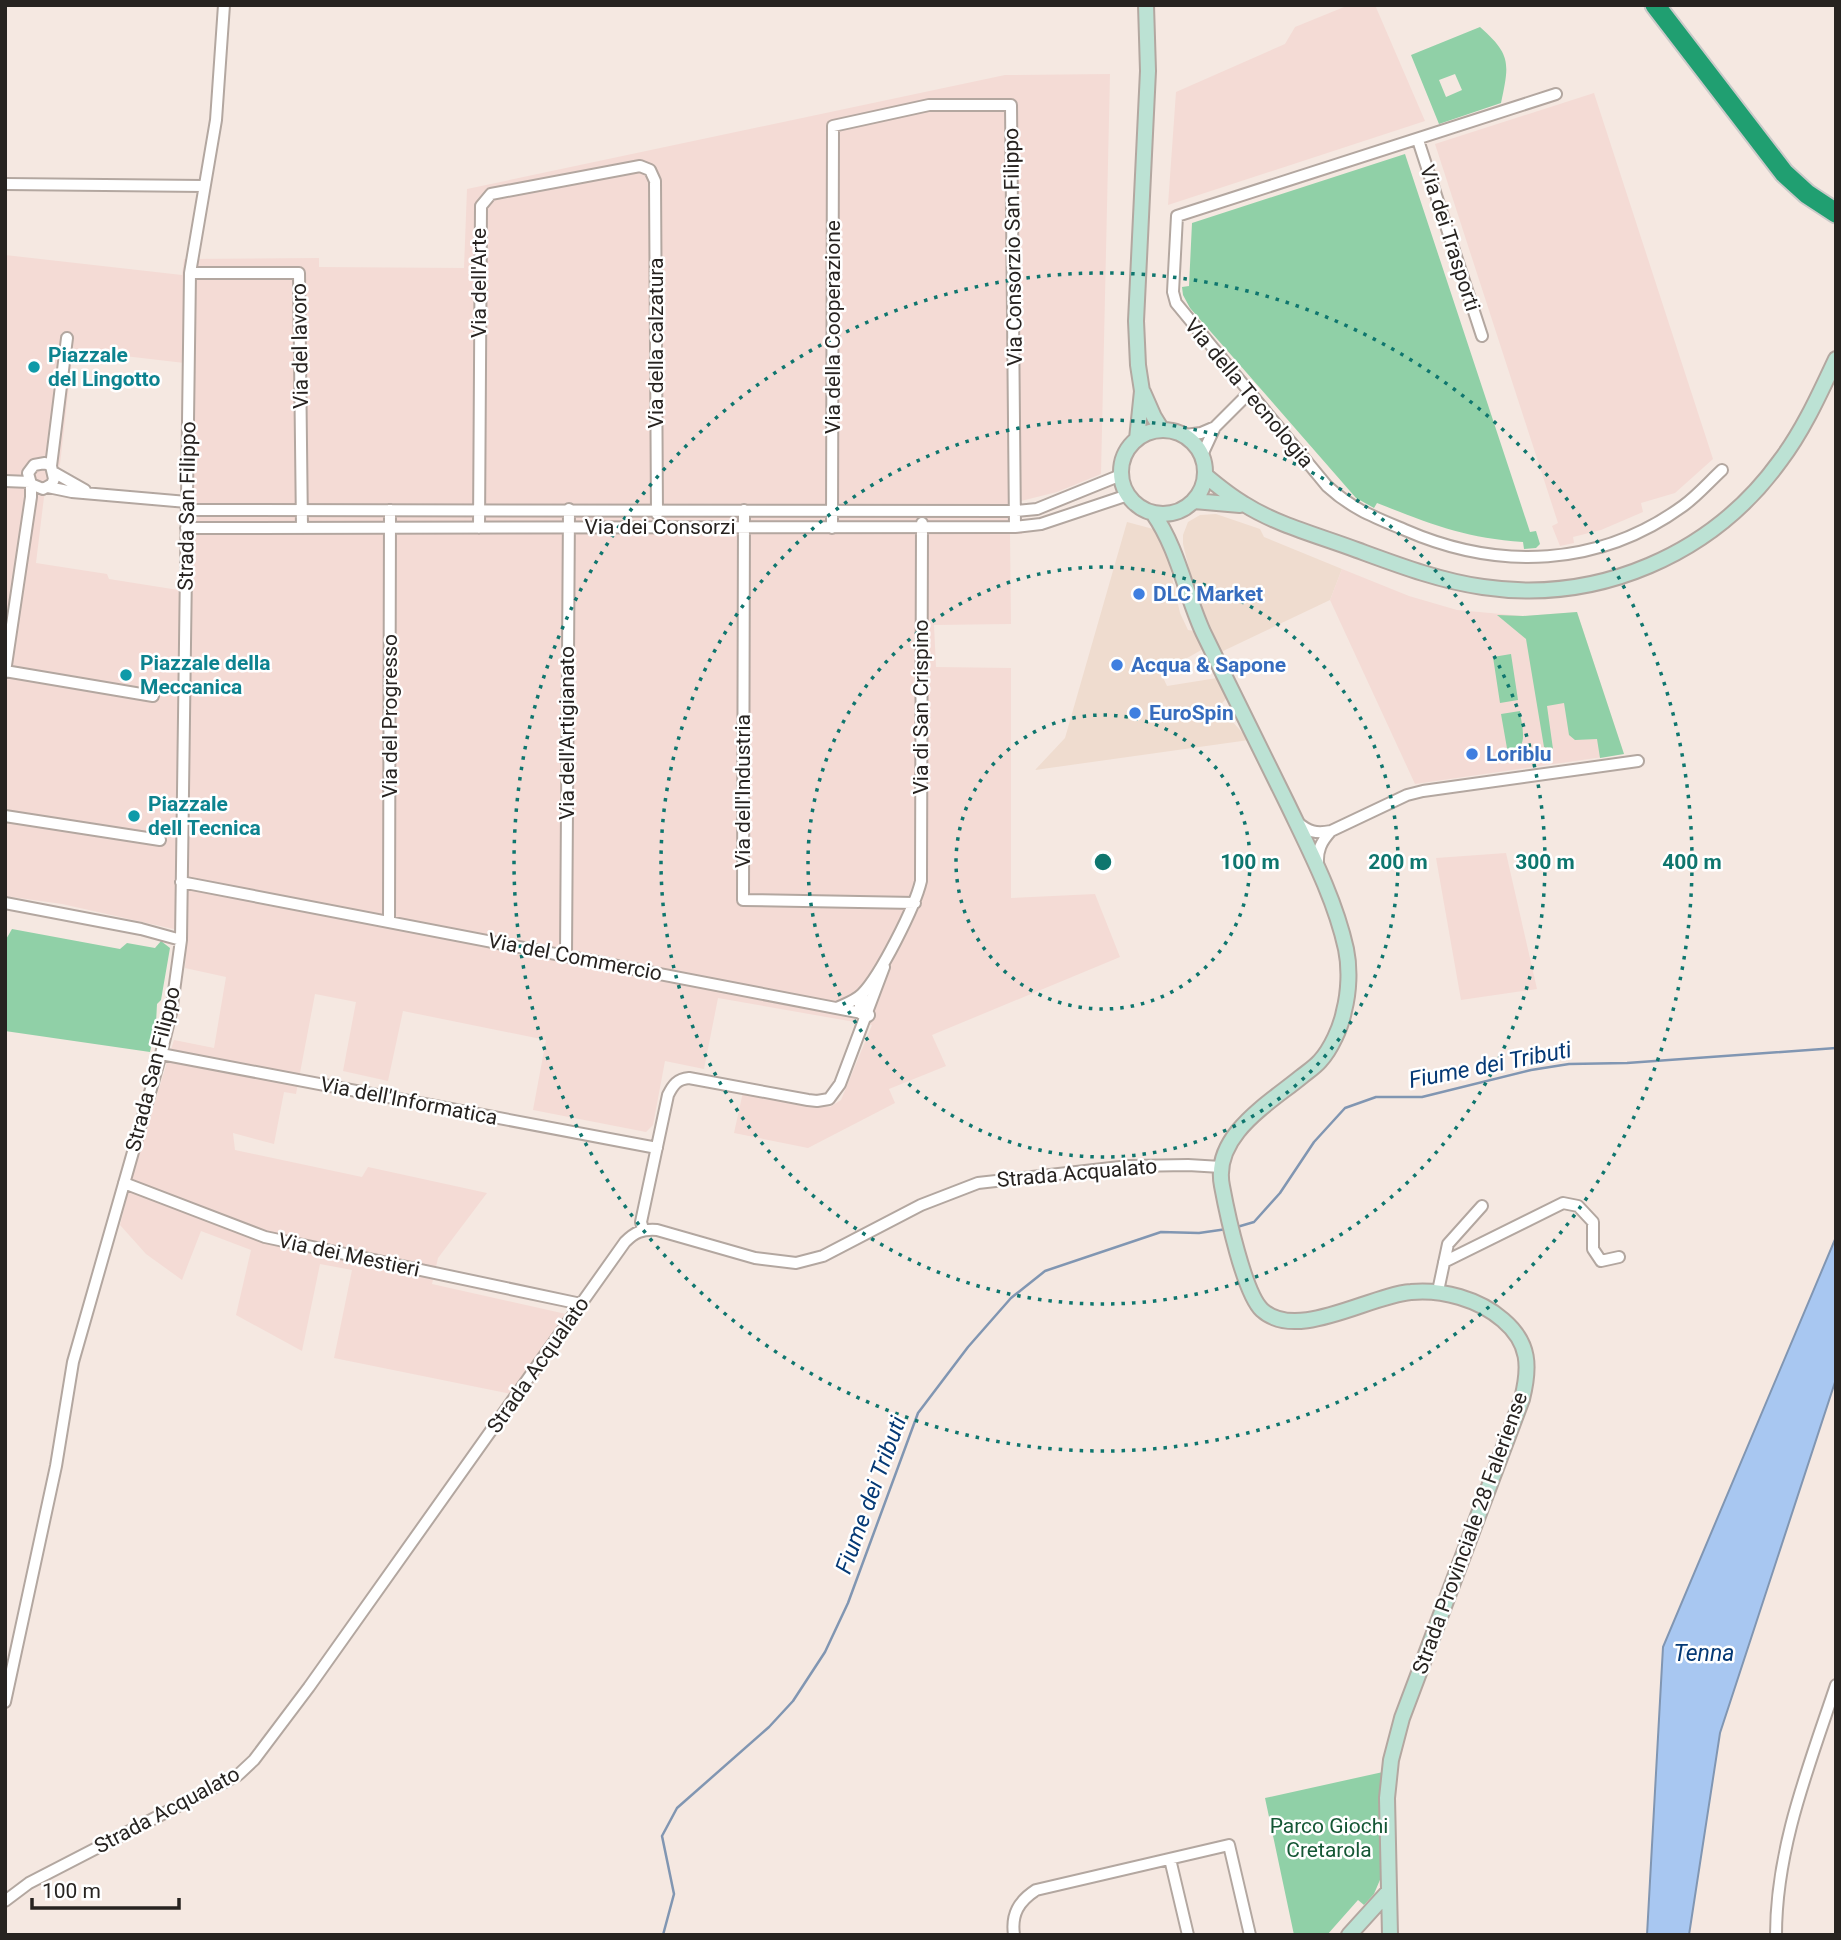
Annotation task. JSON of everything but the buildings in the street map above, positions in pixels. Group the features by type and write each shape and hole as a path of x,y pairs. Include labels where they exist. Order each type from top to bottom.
{"highway":[{"path":"1655,5 1784,173 1807,194 1836,213"}],"main road":[{"path":"1138,439 1142,391 1136,321 1148,71 1146,5"},
{"path":"1206,475 1245,505 1436,577 1484,587 1535,591 1584,587 1629,576 1670,556 1727,517 1781,461 1836,359"},
{"path":"1142,391 1162,429"},
{"path":"1162,429 1185,435 1202,455 1206,475 1202,489 1194,501 1180,511 1167,514 1153,513 1135,503 1128,495 1121,475 1128,449 1149,432 1162,429"},
{"path":"1194,501 1245,505"},
{"path":"1174,548 1175,528 1180,511"},
{"path":"1153,513 1174,548 1196,616 1318,868 1347,953 1348,984 1344,1012 1320,1061 1244,1123 1227,1149 1221,1167"},
{"name":"Strada Provinciale 28 Faleriense","path":"1221,1167 1226,1202 1239,1253 1252,1296 1263,1311 1284,1321 1306,1321 1407,1292 1438,1292 1469,1301 1498,1315 1513,1329 1525,1350 1528,1376 1522,1399 1402,1718 1391,1760 1387,1798 1390,1923"},
{"path":"1350,1933 1388,1892"},
{"path":"1369,1913 1378,1910 1390,1923"},
{"path":"1350,1933 1377,1923 1390,1923"}],"street":[{"name":"Strada San Filippo","path":"5,1702 56,1466 73,1362 161,1054 171,1013 181,940 190,273 216,120 224,6"},
{"name":"Via della Tecnologia","path":"1556,94 1177,216 1173,292 1175,303 1327,486 1346,503 1415,535 1452,548 1484,555 1520,558 1585,552 1622,540 1652,526 1685,505 1722,470"},
{"name":"Via Consorzio San Filippo","path":"833,126 929,105 1011,105 1015,527"},
{"name":"Via della Cooperazione","path":"832,528 833,126"},
{"name":"Via dei Trasporti","path":"1418,140 1482,337"},
{"name":"Via dell'Arte","path":"479,528 481,206 491,194 640,166"},
{"name":"Via della calzatura","path":"640,166 650,170 656,181 657,527"},
{"path":"5,184 204,186"},
{"name":"Via del lavoro","path":"190,273 299,273 302,528"},
{"path":"36,488 52,484 51,464 66,338"},
{"path":"1202,455 1215,427 1249,393"},
{"path":"1185,435 1201,433 1215,427"},
{"path":"9,480 34,464 51,464 73,485 94,494"},
{"path":"30,469 36,488 8,631 5,671 153,696"},
{"name":"Via dei Consorzi","path":"9,480 36,488 187,506 390,510 1015,511 1037,509 1121,475"},
{"name":"Via dei Consorzi","path":"187,528 1015,527 1041,524 1128,495"},
{"name":"Via dell'Artigianato","path":"566,956 569,509"},
{"name":"Via del Progresso","path":"389,922 390,510"},
{"name":"Via dell'Industria","path":"744,510 743,900 915,903"},
{"name":"Via di San Crispino","path":"915,903 921,881 922,510"},
{"path":"1309,850 1309,842 1407,795 1638,761"},
{"path":"5,816 160,839"},
{"path":"1295,820 1307,831 1321,837"},
{"path":"1318,868 1321,837"},
{"name":"Via del Commercio","path":"181,883 864,1014"},
{"path":"5,903 128,926 181,940"},
{"path":"864,1014 860,1006 863,994 888,955 915,903"},
{"path":"643,1229 641,1223 668,1096 676,1083 689,1078 808,1100 829,1099 840,1084 888,955"},
{"path":"837,1007 863,994"},
{"name":"Via dell'Informatica","path":"161,1054 657,1148"},
{"name":"Strada Acqualato","path":"5,1901 29,1883 238,1775 246,1768 317,1676 633,1234 643,1229 674,1233 755,1258 796,1264 822,1256 921,1205 978,1183 1129,1166 1221,1167"},
{"name":"Via dei Mestieri","path":"124,1183 265,1237 581,1304"},
{"path":"1444,1262 1563,1203 1578,1206 1593,1222 1593,1249 1601,1261 1619,1257"},
{"path":"1438,1292 1448,1244 1482,1206"},
{"path":"1776,1935 1776,1900 1782,1860 1836,1685"},
{"path":"1014,1935 1014,1915 1017,1907 1036,1890 1229,1845 1250,1935"},
{"path":"1170,1859 1188,1935"}],"shaded area":[{"path":"1349,5 1375,5 1425,121 1168,205 1176,92 1285,44 1295,27"},
{"path":"1110,74 1101,474 1057,492 1021,501 1022,534 1010,534 1011,624 934,625 936,667 1011,668 1011,898 1095,894 1120,957 932,1035 946,1066 889,1089 895,1103 808,1148 734,1133 743,1092 830,1107 841,1100 872,1025 718,998 704,1069 665,1061 653,1125 646,1132 533,1110 546,1040 403,1011 388,1081 343,1071 356,1002 315,994 296,1094 284,1092 274,1144 233,1133 235,1150 362,1177 368,1167 487,1193 438,1258 432,1284 566,1314 511,1394 334,1358 352,1270 320,1264 302,1351 236,1315 251,1250 201,1231 182,1280 146,1254 120,1225 134,1169 174,1040 214,1048 226,977 185,968 187,932 62,904 5,896 5,255 182,275 184,259 319,258 319,267 464,268 467,189 1005,75","holes":["73,350 193,364 191,592 109,579 107,574 36,563 44,497 60,464"]},
{"path":"1594,93 1713,459 1675,493 1641,503 1643,512 1601,530 1573,537 1574,543 1560,546 1552,526 1558,523 1435,144"},
{"path":"1216,514 1260,529 1264,537 1342,569 1330,600 1221,652 1193,585 1183,544 1188,522 1200,515"},
{"path":"1127,522 1157,530 1166,550 1180,613 1188,630 1194,631 1203,649 1161,673 1167,686 1217,678 1227,698 1222,703 1226,718 1249,740 1035,770 1065,738"},
{"path":"1342,569 1409,596 1457,610 1523,616 1577,612 1624,754 1415,784 1330,600"},
{"path":"1506,853 1537,989 1461,1000 1436,858"}],"green space":[{"path":"1480,27 1498,45 1506,61 1506,79 1501,103 1439,124 1411,55","holes":["1455,74 1462,90 1446,97 1439,80"]},
{"path":"1405,154 1530,532 1536,531 1540,544 1536,548 1524,549 1523,542 1448,529 1377,503 1374,508 1356,498 1190,308 1183,295 1182,287 1189,286 1192,223"},
{"path":"1577,612 1624,754 1600,758 1597,739 1575,740 1569,735 1564,703 1547,706 1553,749 1544,747 1526,639 1497,615"},
{"path":"1511,654 1518,700 1500,703 1493,657"},
{"path":"1520,711 1522,743 1508,754 1501,714"},
{"path":"12,929 120,949 127,943 155,948 161,941 170,948 161,1000 157,1004 150,1052 5,1031 5,941"},
{"name":"Parco Giochi Cretarola","path":"1383,1772 1380,1818 1382,1875 1374,1894 1364,1905 1358,1900 1327,1935 1294,1935 1265,1798"}],"water":[{"name":"Tenna","path":"1836,1237 1836,1379 1720,1733 1689,1935 1647,1935 1663,1647"}],"waterway":[{"name":"Fiume dei Tributi","path":"1237,1227 1254,1222 1280,1193 1314,1142 1345,1108 1376,1097 1422,1097 1531,1070 1569,1064 1627,1063 1836,1048"},
{"name":"Fiume dei Tributi","path":"663,1935 674,1894 662,1836 677,1808 769,1727 793,1701 825,1652 848,1603 918,1413 968,1347 1011,1298 1045,1271 1161,1232 1199,1233 1227,1229"}],"place":[{"name":"Piazzale del Lingotto","path":"34,367"},
{"name":"DLC Market","path":"1139,594"},
{"name":"Acqua & Sapone","path":"1117,665"},
{"name":"Piazzale della Meccanica","path":"126,675"},
{"name":"EuroSpin","path":"1135,713"},
{"name":"Loriblu","path":"1472,754"},
{"name":"Piazzale dell Tecnica","path":"134,816"}]}
